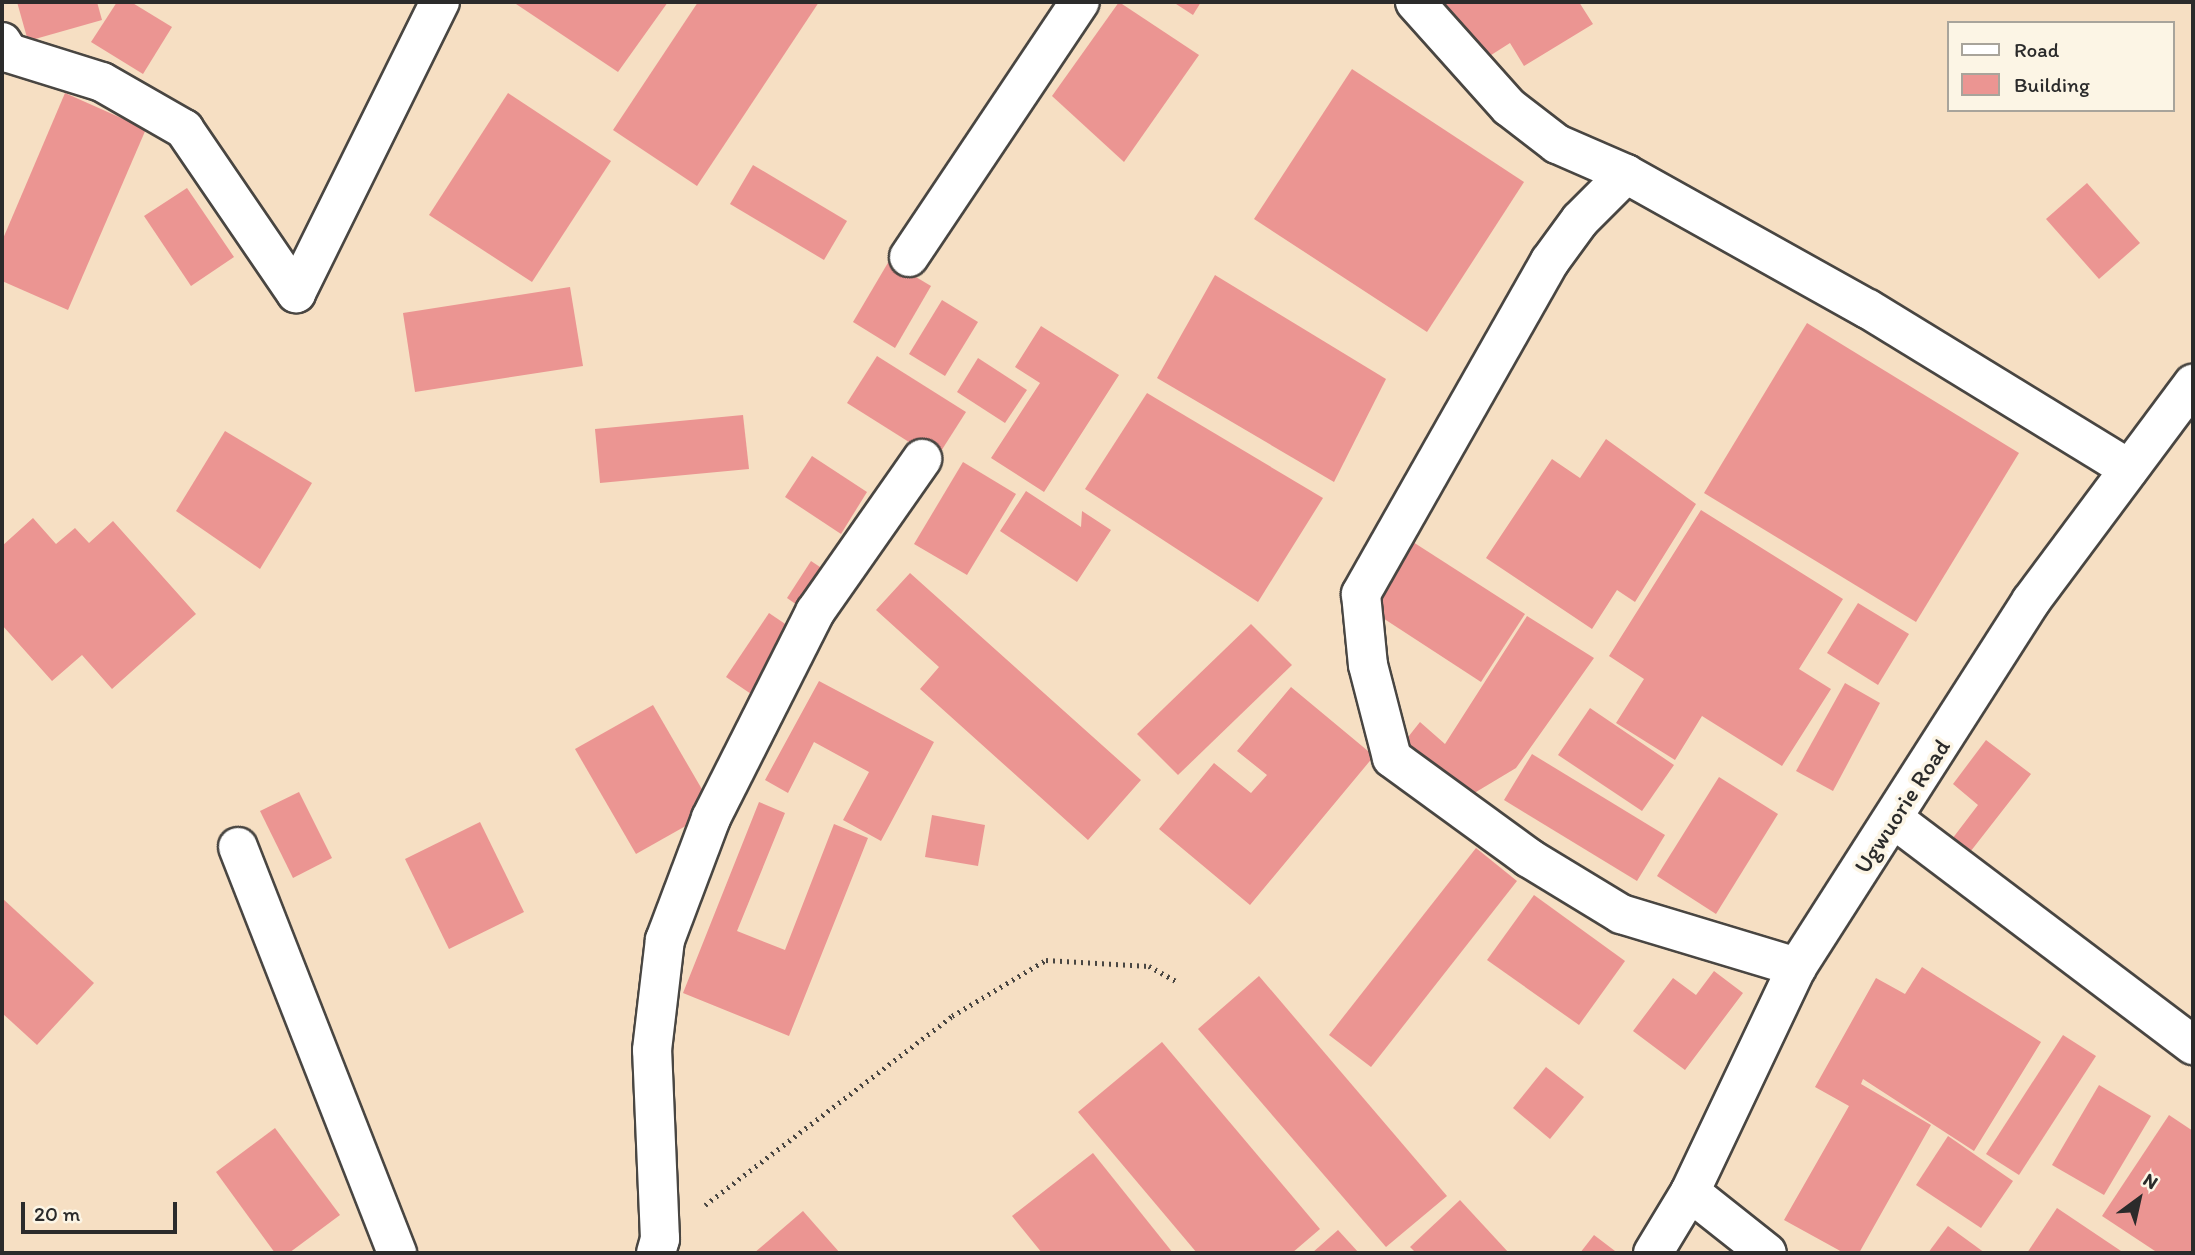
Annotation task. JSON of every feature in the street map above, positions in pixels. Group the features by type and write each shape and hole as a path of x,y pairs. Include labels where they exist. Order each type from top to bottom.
{"street":[{"path":"2,42 9,53 102,82 184,129 296,293 440,2"},
{"path":"909,257 1080,2"},
{"path":"1415,2 1509,107 1557,144 1626,174 1868,309 2129,469"},
{"path":"1626,174 1580,220 1550,261 1361,594 1367,665 1392,758 1529,858 1620,915 1797,967"},
{"name":"Ugwuorie Road","path":"1653,1253 1690,1192 1797,967 2031,601 2193,384"},
{"path":"658,1246 652,1050 665,940 711,818 815,612 922,459"},
{"path":"1894,819 2193,1045"},
{"path":"238,847 397,1253"},
{"path":"1690,1192 1768,1253"}],"path":[{"path":"658,1246 952,1016 1046,960 1149,966 1178,982"}],"building":[{"path":"17,2 97,2 102,20 28,41"},
{"path":"117,2 131,2 172,27 143,74 91,42"},
{"path":"513,2 668,2 618,72"},
{"path":"698,2 819,2 697,186 613,130"},
{"path":"1119,2 1199,55 1124,162 1052,96"},
{"path":"1173,2 1201,2 1193,15"},
{"path":"1439,2 1579,2 1593,24 1524,66 1510,43 1477,64"},
{"path":"1352,69 1524,182 1427,332 1254,219"},
{"path":"65,93 146,129 68,310 2,281 2,241"},
{"path":"508,93 611,161 532,282 429,215"},
{"path":"753,165 847,221 824,260 730,204"},
{"path":"2087,183 2140,243 2099,279 2046,219"},
{"path":"187,188 234,257 191,286 144,216"},
{"path":"889,261 931,286 895,348 853,322"},
{"path":"1215,275 1386,379 1334,482 1157,378"},
{"path":"570,287 583,366 415,392 403,313"},
{"path":"942,300 978,322 945,376 909,354"},
{"path":"1807,323 2019,453 1916,622 1704,493"},
{"path":"1041,326 1119,375 1044,492 991,458 1040,383 1015,367"},
{"path":"877,356 966,412 936,459 847,403"},
{"path":"978,358 1027,390 1005,423 957,392"},
{"path":"1147,393 1323,498 1258,602 1085,489"},
{"path":"743,415 749,469 600,483 595,429"},
{"path":"225,431 312,483 260,569 176,511"},
{"path":"1606,439 1696,504 1635,602 1617,590 1592,629 1486,558 1552,459 1580,478"},
{"path":"812,456 867,492 841,534 785,497"},
{"path":"963,462 1016,494 967,575 914,544"},
{"path":"1026,491 1081,527 1082,511 1111,530 1077,582 1000,531"},
{"path":"1701,510 1843,599 1799,669 1831,689 1782,766 1702,716 1675,760 1616,723 1644,679 1609,656"},
{"path":"33,518 56,544 75,528 89,543 113,521 196,614 112,689 82,655 52,681 2,625 2,546"},
{"path":"1413,542 1525,614 1481,682 1369,609"},
{"path":"811,561 835,577 810,614 787,598"},
{"path":"910,573 1141,780 1088,840 920,689 939,667 876,610"},
{"path":"1858,603 1909,634 1878,685 1827,653"},
{"path":"769,613 800,634 757,698 726,677"},
{"path":"1527,616 1594,658 1516,768 1466,798 1397,751 1420,722 1445,744"},
{"path":"1251,624 1292,665 1178,775 1137,734"},
{"path":"819,681 934,742 881,841 843,820 869,772 814,742 788,793 765,780"},
{"path":"1845,683 1880,703 1833,791 1796,771"},
{"path":"1291,687 1374,756 1250,905 1159,829 1214,763 1251,793 1267,775 1237,751"},
{"path":"653,705 714,810 636,854 575,749"},
{"path":"1590,708 1674,765 1642,811 1558,755"},
{"path":"1986,740 2031,774 1967,856 1949,843 1978,805 1953,784"},
{"path":"1532,754 1665,835 1637,881 1504,800"},
{"path":"1719,777 1778,814 1716,914 1657,876"},
{"path":"299,792 332,858 293,878 260,811"},
{"path":"759,802 785,813 737,931 785,950 834,824 868,838 789,1036 683,993"},
{"path":"932,815 985,825 978,866 925,857"},
{"path":"480,822 524,912 449,949 405,859"},
{"path":"1476,848 1517,881 1371,1067 1329,1035"},
{"path":"1534,895 1625,961 1579,1025 1487,960"},
{"path":"2,898 94,983 37,1045 2,1013"},
{"path":"1922,967 2041,1042 1974,1151 1863,1079 1861,1084 1931,1125 1859,1253 1844,1253 1784,1220 1849,1106 1815,1087 1876,978 1905,994"},
{"path":"1714,971 1743,993 1685,1070 1633,1031 1673,978 1696,995"},
{"path":"1259,976 1447,1196 1386,1247 1198,1029"},
{"path":"2063,1035 2096,1056 2019,1175 1986,1154"},
{"path":"1162,1042 1320,1229 1292,1253 1197,1253 1078,1112"},
{"path":"1546,1067 1584,1097 1550,1139 1513,1108"},
{"path":"2099,1085 2151,1116 2104,1195 2052,1165"},
{"path":"2169,1115 2193,1131 2193,1253 2158,1253 2102,1216"},
{"path":"275,1128 340,1215 289,1253 275,1253 216,1172"},
{"path":"1948,1136 2013,1181 1981,1228 1916,1185"},
{"path":"1093,1153 1173,1253 1042,1253 1012,1216"},
{"path":"1460,1200 1509,1253 1416,1253 1410,1247"},
{"path":"2057,1208 2124,1253 2027,1253"},
{"path":"803,1211 840,1253 754,1253"},
{"path":"1948,1226 1985,1253 1928,1253"},
{"path":"1338,1230 1359,1253 1312,1253"},
{"path":"1594,1235 1615,1251 1580,1253"}]}
